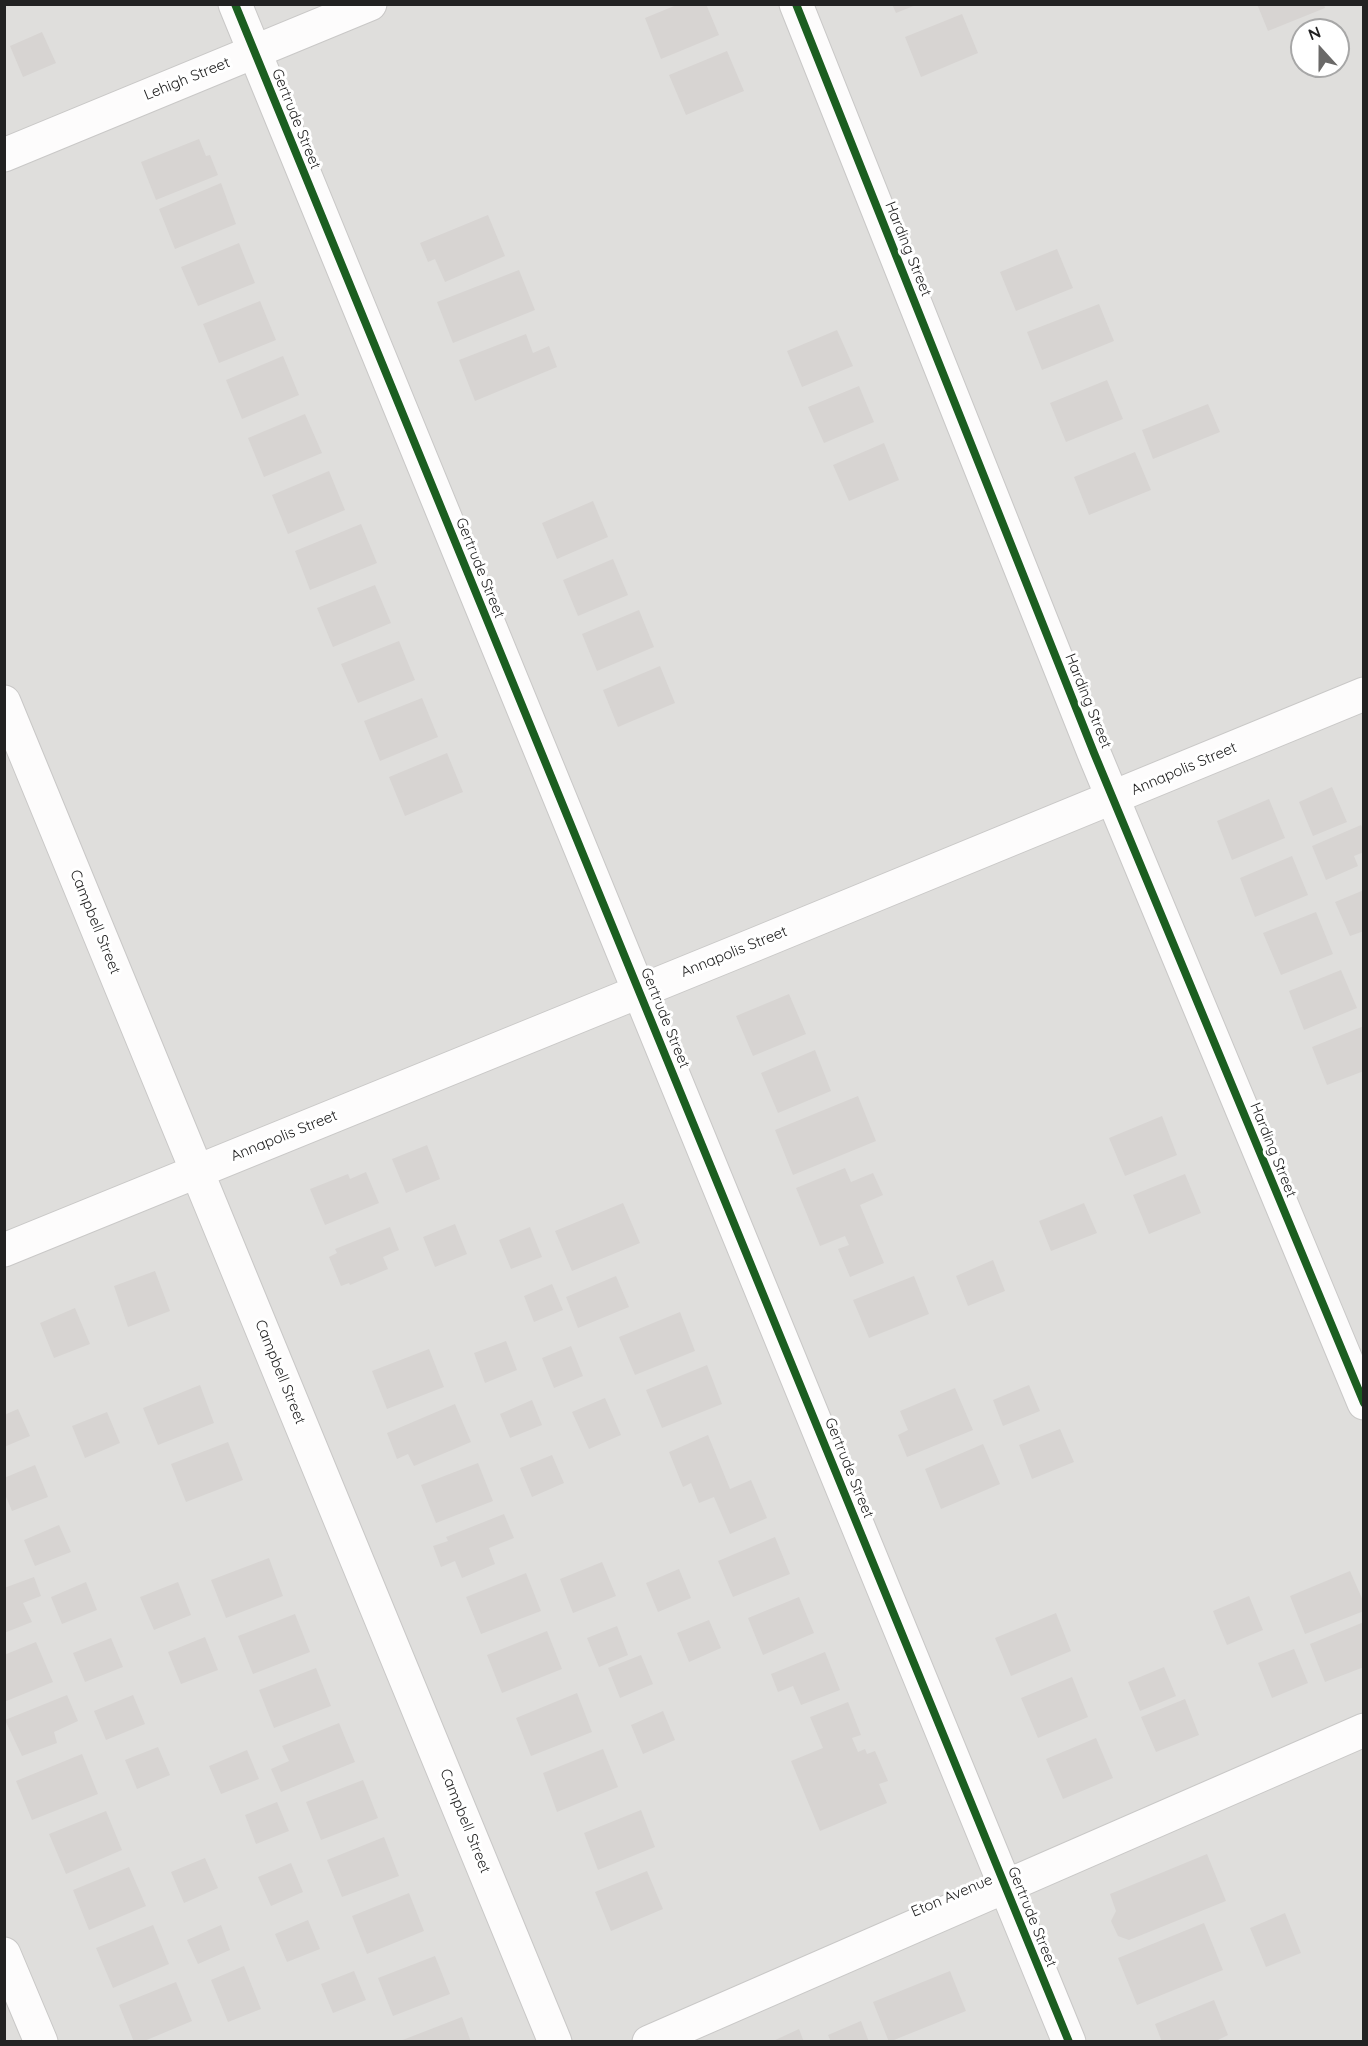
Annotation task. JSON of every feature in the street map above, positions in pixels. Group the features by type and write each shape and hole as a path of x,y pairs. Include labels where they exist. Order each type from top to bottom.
{"street":[{"name":"Gertrude Street","path":"235,4 1069,2042"},
{"name":"Lehigh Street","path":"4,155 370,4"},
{"name":"Harding Street","path":"796,4 1090,742 1364,1403"},
{"name":"Annapolis Street","path":"4,1250 1364,694"},
{"name":"Campbell Street","path":"4,702 555,2042"},
{"name":"Eton Avenue","path":"649,2042 1364,1730"},
{"path":"4,1954 41,2042"}],"shaded area":[{"path":"5,5 1363,5 1363,2041 5,2041"}],"building":[{"path":"679,4 706,4 719,35 661,59 645,18"},
{"path":"892,4 916,4 916,5 896,13"},
{"path":"1257,4 1324,4 1325,8 1300,18 1290,18 1290,22 1268,31"},
{"path":"962,14 978,53 921,77 905,37"},
{"path":"42,32 56,63 23,77 10,46"},
{"path":"727,51 744,91 686,115 669,75"},
{"path":"199,139 206,156 210,155 218,175 156,200 141,162"},
{"path":"221,183 236,224 175,249 159,209"},
{"path":"488,215 505,256 445,282 435,259 428,262 420,243"},
{"path":"239,243 255,283 198,306 181,267"},
{"path":"1057,249 1073,288 1016,311 1000,272"},
{"path":"519,270 535,310 453,343 437,302"},
{"path":"260,301 276,340 219,363 203,324"},
{"path":"1099,304 1114,341 1042,370 1027,332"},
{"path":"837,330 853,366 802,387 787,351"},
{"path":"526,334 533,353 549,346 557,367 475,401 459,360"},
{"path":"283,356 299,395 242,419 226,380"},
{"path":"1107,380 1123,419 1066,442 1050,403"},
{"path":"859,386 874,422 824,443 808,407"},
{"path":"1208,404 1220,432 1153,459 1142,430"},
{"path":"305,414 322,453 264,477 248,438"},
{"path":"884,443 899,480 849,501 833,465"},
{"path":"1135,452 1151,490 1089,515 1074,477"},
{"path":"329,471 345,510 288,534 272,495"},
{"path":"593,501 608,537 557,559 542,523"},
{"path":"361,524 377,563 310,590 295,551"},
{"path":"613,559 628,595 578,616 563,580"},
{"path":"375,585 391,623 333,647 317,608"},
{"path":"639,610 654,647 597,671 582,634"},
{"path":"399,641 415,680 358,703 341,664"},
{"path":"660,666 675,703 618,727 603,690"},
{"path":"422,698 438,737 380,761 364,721"},
{"path":"447,753 463,792 405,816 389,777"},
{"path":"1332,787 1347,822 1313,836 1299,802"},
{"path":"1269,799 1285,838 1232,860 1217,821"},
{"path":"1361,825 1364,831 1364,852 1354,856 1358,866 1326,880 1312,846"},
{"path":"1292,856 1308,895 1255,917 1240,878"},
{"path":"1364,890 1364,931 1350,936 1335,902"},
{"path":"1316,912 1333,954 1281,975 1263,933"},
{"path":"1341,970 1357,1008 1304,1030 1289,991"},
{"path":"789,994 806,1034 753,1056 736,1016"},
{"path":"1364,1026 1364,1071 1327,1085 1312,1047"},
{"path":"815,1050 831,1091 778,1113 761,1073"},
{"path":"858,1096 876,1141 793,1175 775,1130"},
{"path":"1162,1116 1177,1155 1125,1176 1109,1138"},
{"path":"427,1145 440,1179 406,1193 392,1159"},
{"path":"845,1168 851,1182 873,1173 883,1195 860,1205 884,1263 850,1277 838,1249 849,1245 845,1236 820,1246 796,1188"},
{"path":"366,1172 379,1203 325,1225 310,1189 348,1174 350,1179"},
{"path":"1185,1174 1201,1213 1149,1234 1133,1195"},
{"path":"623,1203 640,1243 572,1271 555,1231"},
{"path":"1084,1203 1097,1233 1051,1251 1039,1221"},
{"path":"455,1224 467,1254 435,1267 423,1237"},
{"path":"390,1227 399,1250 383,1257 388,1269 350,1285 349,1283 341,1286 329,1257 337,1253 335,1249"},
{"path":"530,1227 542,1257 511,1269 499,1240"},
{"path":"993,1260 1005,1291 968,1306 956,1276"},
{"path":"155,1271 170,1311 128,1327 114,1286"},
{"path":"616,1276 629,1307 578,1328 566,1297"},
{"path":"914,1276 929,1314 869,1338 853,1300"},
{"path":"552,1284 563,1310 534,1322 524,1296"},
{"path":"75,1308 90,1344 54,1358 40,1323"},
{"path":"680,1312 695,1351 635,1375 619,1337"},
{"path":"506,1341 517,1370 485,1383 474,1353"},
{"path":"571,1346 583,1376 554,1388 542,1358"},
{"path":"429,1349 444,1387 387,1409 372,1371"},
{"path":"707,1365 722,1404 662,1428 646,1390"},
{"path":"200,1385 214,1423 158,1445 143,1408"},
{"path":"1029,1385 1040,1411 1003,1426 993,1400"},
{"path":"955,1388 973,1430 907,1457 898,1435 908,1430 900,1411"},
{"path":"605,1398 621,1435 589,1449 572,1412"},
{"path":"532,1400 542,1425 510,1438 500,1414"},
{"path":"455,1404 471,1442 414,1466 408,1454 397,1459 387,1433"},
{"path":"18,1409 30,1436 4,1447 4,1415"},
{"path":"107,1412 120,1443 85,1458 72,1426"},
{"path":"1060,1429 1074,1462 1032,1479 1019,1445"},
{"path":"708,1435 730,1489 751,1480 767,1518 730,1534 714,1497 699,1503 691,1483 683,1487 669,1452"},
{"path":"228,1442 243,1480 186,1502 171,1464"},
{"path":"983,1444 1000,1484 941,1509 925,1469"},
{"path":"552,1455 564,1483 532,1497 520,1468"},
{"path":"478,1463 493,1501 436,1523 421,1485"},
{"path":"35,1465 48,1497 12,1511 4,1492 4,1478"},
{"path":"504,1514 514,1538 489,1548 495,1564 462,1578 455,1561 441,1567 433,1546 448,1541 446,1537"},
{"path":"59,1525 71,1552 35,1566 24,1540"},
{"path":"775,1537 790,1574 733,1597 718,1561"},
{"path":"269,1558 283,1596 226,1618 211,1580"},
{"path":"602,1562 616,1596 573,1613 560,1579"},
{"path":"679,1569 691,1598 658,1612 646,1583"},
{"path":"1350,1571 1364,1603 1364,1611 1305,1634 1290,1596"},
{"path":"526,1573 541,1611 481,1634 466,1597"},
{"path":"34,1577 41,1596 23,1603 32,1622 4,1633 4,1588"},
{"path":"86,1582 97,1610 62,1624 51,1597"},
{"path":"178,1582 191,1615 154,1630 140,1597"},
{"path":"1249,1596 1263,1630 1227,1645 1213,1611"},
{"path":"799,1597 814,1633 763,1655 748,1618"},
{"path":"1056,1613 1071,1651 1011,1676 995,1638"},
{"path":"295,1614 310,1652 253,1674 238,1636"},
{"path":"709,1620 721,1648 689,1662 677,1633"},
{"path":"1364,1622 1364,1667 1325,1682 1310,1644"},
{"path":"617,1626 628,1655 599,1667 587,1638"},
{"path":"547,1631 562,1669 502,1693 487,1655"},
{"path":"205,1637 218,1670 181,1684 168,1652"},
{"path":"111,1638 123,1667 85,1682 73,1653"},
{"path":"36,1642 53,1682 4,1702 4,1655"},
{"path":"1294,1649 1308,1683 1272,1698 1258,1663"},
{"path":"825,1652 840,1690 801,1705 793,1686 778,1692 771,1674"},
{"path":"641,1655 653,1684 620,1698 608,1668"},
{"path":"1164,1667 1176,1696 1140,1711 1128,1682"},
{"path":"316,1668 331,1706 274,1728 259,1690"},
{"path":"1072,1677 1088,1717 1038,1738 1021,1698"},
{"path":"577,1693 592,1732 531,1756 516,1718"},
{"path":"67,1695 78,1721 54,1732 57,1743 22,1756 5,1720"},
{"path":"133,1695 145,1724 106,1740 94,1711"},
{"path":"1185,1699 1199,1735 1156,1752 1141,1717"},
{"path":"848,1702 861,1735 852,1738 858,1752 865,1749 867,1754 875,1751 888,1781 879,1784 887,1803 820,1831 791,1761 823,1748 810,1717"},
{"path":"663,1711 675,1740 643,1754 631,1725"},
{"path":"339,1723 355,1762 281,1792 271,1769 289,1761 282,1746"},
{"path":"1096,1738 1113,1778 1063,1799 1046,1759"},
{"path":"158,1747 170,1775 137,1789 125,1760"},
{"path":"603,1749 618,1787 557,1812 543,1773"},
{"path":"247,1750 259,1779 221,1794 209,1766"},
{"path":"82,1754 98,1794 32,1820 16,1781"},
{"path":"363,1780 378,1818 321,1840 306,1802"},
{"path":"277,1802 289,1831 256,1844 245,1815"},
{"path":"641,1810 655,1847 598,1870 584,1833"},
{"path":"106,1811 122,1850 66,1874 49,1834"},
{"path":"384,1837 399,1876 342,1897 327,1860"},
{"path":"1207,1854 1226,1901 1129,1940 1118,1936 1111,1921 1116,1911 1110,1894"},
{"path":"205,1858 218,1888 184,1903 171,1872"},
{"path":"291,1863 303,1892 271,1906 258,1877"},
{"path":"129,1867 146,1906 89,1930 73,1890"},
{"path":"647,1871 663,1909 611,1931 595,1892"},
{"path":"409,1893 424,1931 367,1954 352,1916"},
{"path":"1285,1913 1301,1953 1266,1967 1250,1928"},
{"path":"308,1920 320,1949 287,1962 275,1934"},
{"path":"1204,1923 1223,1970 1137,2005 1118,1958"},
{"path":"153,1925 169,1964 113,1988 96,1948"},
{"path":"221,1925 230,1950 198,1964 187,1940"},
{"path":"435,1956 450,1994 393,2016 378,1978"},
{"path":"244,1966 261,2009 228,2022 211,1980"},
{"path":"354,1971 366,2000 333,2013 321,1984"},
{"path":"950,1971 966,2011 889,2042 873,2002"},
{"path":"176,1982 192,2021 142,2042 134,2042 119,2005"},
{"path":"1214,2000 1228,2035 1214,2042 1162,2042 1155,2024"},
{"path":"462,2017 471,2042 400,2042 400,2041"},
{"path":"861,2021 869,2042 831,2042 828,2035"},
{"path":"799,2029 804,2042 771,2042"}],"cycle path":[{"path":"235,4 1069,2042"},
{"path":"796,4 1094,753 1364,1403"}]}
